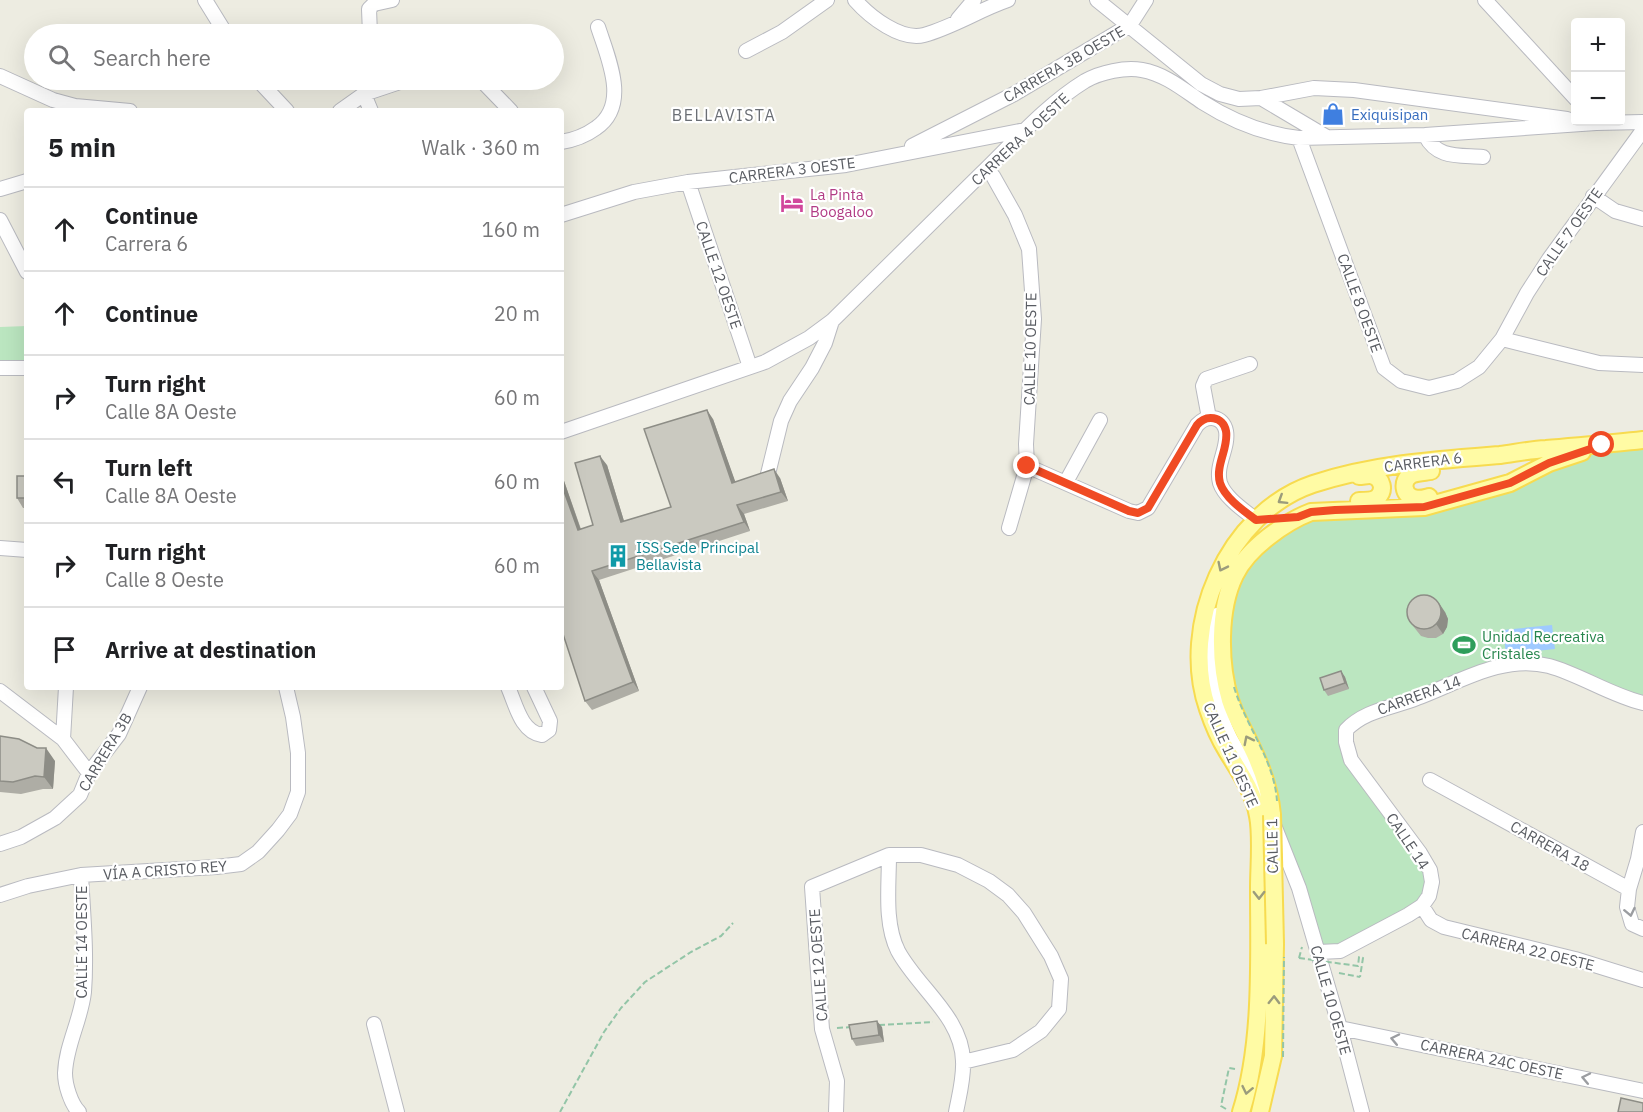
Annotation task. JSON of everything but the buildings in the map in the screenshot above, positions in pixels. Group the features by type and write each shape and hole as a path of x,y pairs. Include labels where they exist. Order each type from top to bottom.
{"main road":[{"name":"CARRERA 6","path":"1256,520 1296,491 1366,469 1459,457 1643,440"},
{"name":"CARRERA 6","path":"1305,515 1424,507 1510,483 1549,463 1602,445"},
{"path":"1502,454 1471,464 1411,474 1405,480 1404,488 1408,495 1415,499 1474,487 1510,483"},
{"path":"1235,575 1243,562 1269,536 1305,515 1333,503 1371,500 1378,497 1383,490 1382,482 1376,476 1368,475 1311,485"},
{"path":"1256,520 1305,515"},
{"name":"CALLE 11 OESTE","path":"1241,1112 1255,1055 1259,944 1258,816 1242,775 1217,731 1207,706 1203,692 1201,660 1202,634 1208,596 1229,552 1256,520"},
{"name":"CALLE 1","path":"1235,575 1227,602 1222,634 1222,660 1232,684 1230,702 1259,764 1270,800 1275,944 1273,1056 1262,1110"}],"street":[{"path":"205,0 220,24"},
{"path":"370,24 369,9 374,4 392,0"},
{"path":"746,51 782,33 826,0"},
{"path":"855,0 887,28 922,35 1008,0"},
{"path":"955,22 974,0"},
{"path":"1097,0 1130,25 1146,0"},
{"path":"1485,0 1571,95"},
{"name":"CARRERA 3B OESTE","path":"891,157 1014,94 1130,25 1200,84 1220,94 1239,99 1261,98 1314,88 1354,90 1571,119"},
{"path":"564,141 588,134 603,124 612,111 614,84 598,27"},
{"name":"CARRERA 4 OESTE","path":"564,431 765,362 809,339 832,321 1025,130 1063,96 1088,80 1110,71 1143,70 1172,81 1203,103 1244,124 1271,134 1299,138 1425,135 1571,124"},
{"path":"0,75 24,86"},
{"path":"32,90 53,100 75,106 97,108"},
{"path":"267,90 284,108"},
{"path":"344,108 369,90"},
{"path":"371,108 372,90"},
{"path":"491,90 508,108"},
{"name":"CARRERA 3B OESTE","path":"1261,98 1325,136"},
{"name":"CARRERA 4 OESTE","path":"1625,122 1643,122"},
{"name":"CARRERA 3 OESTE","path":"564,213 634,192 688,182 802,170 891,157 954,142 1025,130"},
{"name":"CALLE 7 OESTE","path":"1502,339 1527,293 1593,196 1643,130"},
{"path":"1425,135 1430,145 1437,151 1483,157"},
{"name":"CALLE 8 OESTE","path":"1299,138 1384,368 1401,381 1429,388 1456,381 1479,367 1502,339"},
{"name":"CALLE 10 OESTE","path":"993,176 1015,215 1029,249 1034,319 1027,466 1009,528"},
{"path":"0,189 24,182"},
{"name":"CALLE 12 OESTE","path":"688,182 750,367"},
{"path":"1593,196 1615,211 1643,219"},
{"path":"0,220 24,266"},
{"path":"768,474 790,401 812,368 825,343 832,321"},
{"path":"1502,339 1599,363 1643,365"},
{"path":"1209,418 1203,386 1206,379 1250,364"},
{"path":"0,368 24,368"},
{"path":"1027,466 1138,513 1148,508 1197,425 1209,418 1220,421 1227,435 1219,475 1222,488 1256,520"},
{"path":"1066,482 1100,420"},
{"path":"0,548 24,550"},
{"name":"CALLE 10 OESTE","path":"1235,575 1220,600 1214,634 1213,691 1231,739 1256,779 1299,888 1319,952 1362,1112"},
{"name":"CARRERA 14","path":"1346,742 1347,730 1355,721 1369,714 1416,699 1490,668 1516,664 1547,666 1643,703"},
{"path":"63,738 66,690"},
{"name":"CARRERA 3B","path":"0,844 21,837 55,818 80,795 89,772 119,734 139,690"},
{"name":"VÍA A CRISTO REY","path":"0,895 28,886 81,875 241,864 258,852 290,814 298,792 298,753 287,690"},
{"path":"509,690 526,727 534,734 542,735 549,730 550,721 535,690"},
{"path":"0,691 63,738 89,772"},
{"name":"CALLE 14","path":"1346,742 1351,760 1430,870 1432,882 1429,896 1422,906"},
{"name":"CARRERA 18","path":"1430,780 1629,889"},
{"name":"CALLE 10 OESTE","path":"1258,816 1299,888"},
{"path":"1643,832 1627,907 1632,924 1643,928"},
{"path":"956,1112 963,1062 959,1037 895,943 889,914 889,855 921,855 936,858 958,865 989,881 1008,895 1024,913 1051,956 1062,979 1059,1009 1036,1035 1013,1050 963,1062"},
{"name":"CALLE 12 OESTE","path":"836,1112 837,1081 822,1029 812,887 889,855"},
{"name":"CALLE 14 OESTE","path":"78,1112 74,1107 65,1076 68,1050 79,1020 84,992 81,875"},
{"path":"1319,952 1340,951 1347,948 1422,906"},
{"name":"CARRERA 22 OESTE","path":"1422,906 1431,920 1444,927 1575,959 1643,980"},
{"path":"374,1024 397,1112"},
{"name":"CARRERA 24C OESTE","path":"1340,1028 1643,1091"}],"path":[{"path":"560,1112 604,1032 621,1008 645,982 721,936 733,922"},
{"path":"1299,958 1358,966 1359,957 1363,958 1360,977 1324,972"},
{"path":"880,1025 950,1021"},
{"path":"822,1029 857,1027"},
{"path":"1221,1106 1229,1068 1235,1069 1233,1078"}],"green space":[{"path":"24,326 24,362 0,363 0,327"},
{"path":"1643,440 1643,703 1579,678 1516,664 1355,721 1346,742 1420,853 1429,896 1371,934 1319,952 1239,721 1223,634 1243,562 1298,517 1424,507 1549,463"}],"water":[{"path":"1552,625 1555,649 1506,654 1503,630"}],"place":[{"name":"Exiquisipan","path":"1333,114"},
{"name":"La Pinta Boogaloo","path":"792,203"},
{"name":"ISS Sede Principal Bellavista","path":"618,556"},
{"name":"Unidad Recreativa Cristales","path":"1464,645"}],"district":[{"name":"BELLAVISTA","path":"724,115"}],"route":[{"path":"1027,466 1138,513 1148,508 1197,425 1201,421 1214,418 1225,427 1227,435 1220,464 1219,475 1222,488 1256,520 1298,517 1311,512 1335,510 1424,507 1510,483 1549,463 1602,445"}]}
